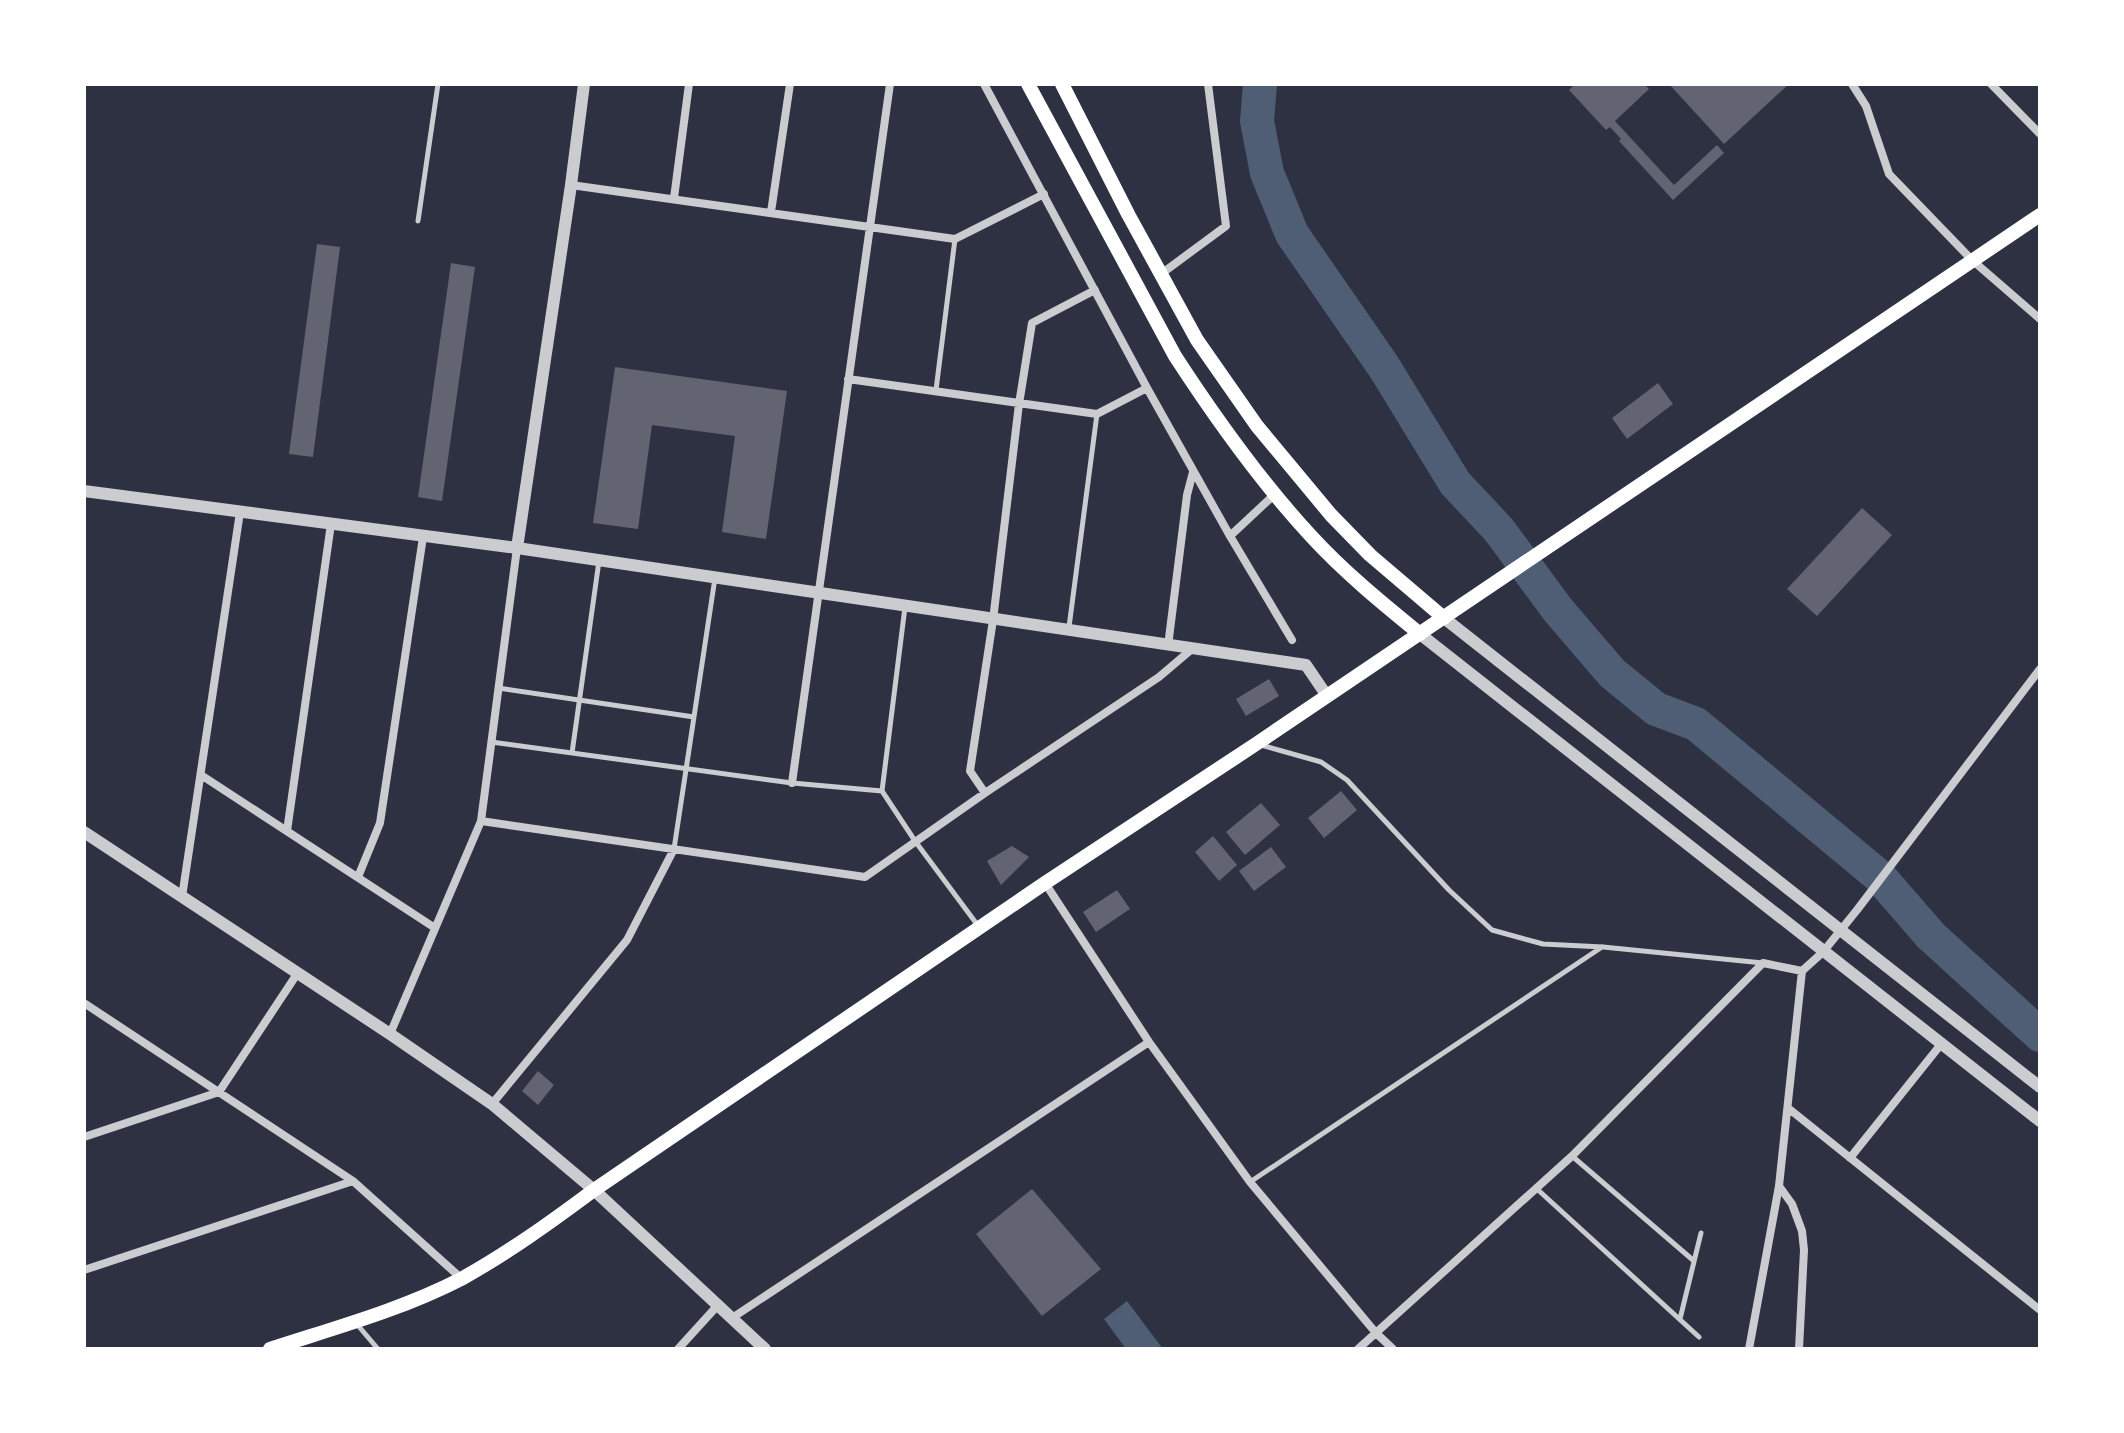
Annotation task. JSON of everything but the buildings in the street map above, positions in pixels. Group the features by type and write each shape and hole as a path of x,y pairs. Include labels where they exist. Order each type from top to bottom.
{"main road":[{"path":"1028,84 1175,356 1234,443 1312,537 1420,634"},
{"path":"1062,84 1197,340 1257,426 1331,515 1370,555 1444,618"},
{"path":"270,1349 409,1302 461,1278 522,1242 1045,883 2040,215"}],"street":[{"path":"390,1034 481,821 584,84"},
{"path":"674,198 689,84"},
{"path":"771,212 790,84"},
{"path":"792,783 890,84"},
{"path":"984,84 1193,472 1292,640"},
{"path":"1161,274 1226,226 1208,84"},
{"path":"1852,84 1866,106 1889,174 1972,260 2040,319"},
{"path":"1991,84 2040,134"},
{"path":"571,185 955,239 1044,194"},
{"path":"985,793 970,771 1032,323 1095,290"},
{"path":"848,379 1097,414 1147,388"},
{"path":"1168,646 1187,495 1193,472"},
{"path":"84,491 517,548 1306,665 1327,696"},
{"path":"1230,536 1275,494"},
{"path":"182,897 240,512"},
{"path":"287,831 331,524"},
{"path":"358,877 380,823 423,537"},
{"path":"1444,618 2040,1087"},
{"path":"1420,634 2040,1121"},
{"path":"481,821 865,877 1159,677 1192,649"},
{"path":"1749,1349 1779,1186 1802,971 1823,952 1857,910 2040,669"},
{"path":"201,775 435,928"},
{"path":"84,832 492,1104 594,1190 765,1349"},
{"path":"492,1104 627,940 674,849"},
{"path":"1045,883 1149,1042 1250,1182 1376,1333 1393,1349"},
{"path":"1358,1349 1572,1156 1763,963 1802,971"},
{"path":"84,1137 219,1092 297,974"},
{"path":"84,1003 353,1181 461,1278"},
{"path":"732,1318 1149,1042"},
{"path":"1850,1158 1942,1043"},
{"path":"1788,1108 2040,1310"},
{"path":"84,1270 353,1181"},
{"path":"1779,1186 1792,1204 1802,1231 1804,1250 1799,1349"},
{"path":"678,1349 719,1304"}],"lane":[{"path":"418,221 438,84"},
{"path":"936,391 955,239"},
{"path":"1069,631 1097,414"},
{"path":"572,753 599,560"},
{"path":"674,849 715,577"},
{"path":"905,607 882,791 979,928"},
{"path":"498,688 694,717"},
{"path":"491,742 792,783 882,791"},
{"path":"1256,744 1321,762 1347,780 1449,890 1492,930 1543,944 1763,963"},
{"path":"1250,1182 1603,947"},
{"path":"1572,1156 1694,1261"},
{"path":"1536,1188 1699,1337"},
{"path":"1680,1319 1701,1233"},
{"path":"355,1322 378,1349"}],"water":[{"path":"1127,1301 1163,1349 1126,1349 1104,1319"}],"waterway":[{"path":"1260,84 1257,121 1267,173 1292,234 1384,367 1455,483 1499,530 1558,610 1612,673 1656,709 1696,724 1879,876 1931,936 2040,1035"}]}
